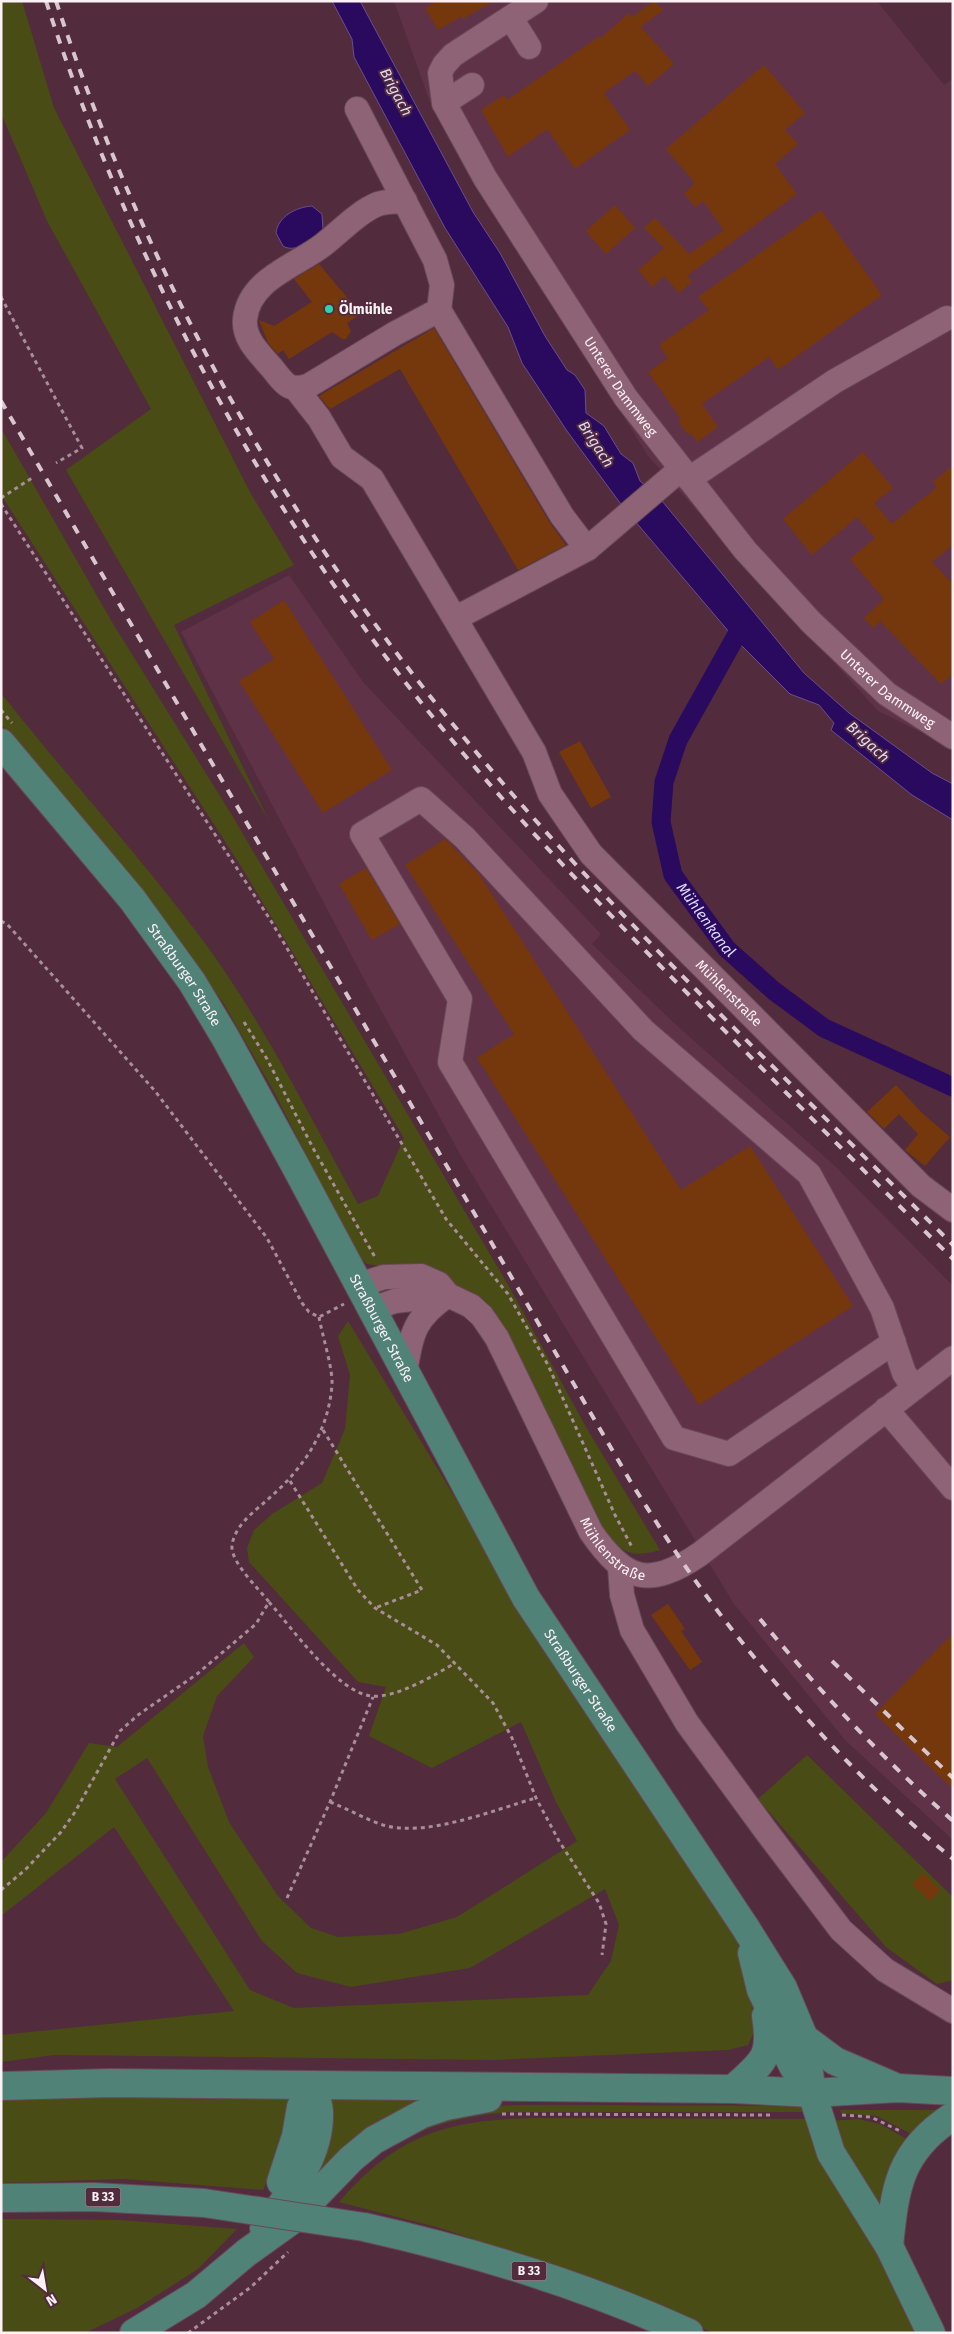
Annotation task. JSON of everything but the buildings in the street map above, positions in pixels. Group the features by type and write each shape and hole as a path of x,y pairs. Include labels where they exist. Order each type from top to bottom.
{"main road":[{"name":"Straßburger Straße","path":"1,743 132,899 192,982 225,1037 526,1598 745,1927 783,1988 804,2038 816,2104"},
{"name":"Straßburger Straße","path":"733,2089 762,2061 770,2041 761,1990 745,1927"},
{"name":"Straßburger Straße","path":"761,1990 793,2066 816,2104"},
{"path":"804,2038 835,2061 898,2088"},
{"path":"1,2086 110,2083 733,2089 816,2104 898,2088 953,2091"},
{"path":"246,2253 295,2186 312,2148 319,2111 313,2085"},
{"path":"134,2333 196,2295 246,2253 292,2220 351,2159 374,2140 398,2126 446,2106 564,2087"},
{"path":"816,2104 832,2153 889,2246 931,2333"},
{"path":"889,2246 894,2196 901,2175 920,2143 936,2127 953,2116"},
{"name":"B 33","path":"1,2198 94,2197 204,2203 364,2226 462,2250 549,2277 609,2299 689,2333"}],"street":[{"path":"485,53 520,19"},
{"name":"Unterer Dammweg","path":"520,19 453,55 440,73 444,103 485,178 560,298 680,476 745,550 835,646 887,694 953,738"},
{"path":"444,103 472,85"},
{"path":"357,109 440,272 442,285 439,310 562,516 587,549"},
{"name":"Mühlenstraße","path":"405,202 379,204 370,209 321,247 280,271 261,288 249,306 245,326 251,343 282,381 292,389 297,390 319,418 342,457 372,479 534,752 550,794 591,854 914,1179 953,1210"},
{"path":"297,390 308,386 394,334 439,310"},
{"path":"456,618 587,549 613,526 680,476 835,381 947,318"},
{"path":"894,1342 729,1454 674,1438 450,1062 460,999 362,834 421,799 465,838 643,1030 809,1174 882,1308 894,1342 904,1374 914,1388"},
{"name":"Mühlenstraße","path":"365,1296 384,1277 421,1276 440,1284 448,1294 471,1306 482,1316 497,1338 590,1532 607,1556 620,1567 648,1576 671,1572 700,1554 953,1358"},
{"path":"405,1372 411,1336 427,1309 448,1294"},
{"path":"886,1409 953,1488"},
{"path":"620,1567 622,1595 632,1630 687,1723 766,1831 841,1930 885,1970 953,2011"}],"path":[{"path":"1,297 82,448 56,463"},
{"path":"1,498 32,478"},
{"path":"1,504 272,921 446,1219 508,1294 548,1365 616,1515 648,1576"},
{"path":"1,921 7,924 154,1091 268,1238 302,1303 309,1312 319,1317"},
{"path":"319,1317 365,1296"},
{"path":"319,1317 332,1384 322,1430 308,1456 290,1481 248,1516 236,1532 232,1547 238,1564 338,1680 357,1693 373,1697 412,1686 455,1663"},
{"path":"322,1430 422,1590 375,1608"},
{"path":"290,1481 358,1590 375,1608 437,1645 493,1703 512,1738 536,1798 559,1841 599,1903 606,1924 602,1955"},
{"path":"1,1890 25,1870 61,1832 75,1812 120,1731 138,1715 197,1674 256,1624 270,1602"},
{"path":"287,1898 330,1802 373,1697"},
{"path":"330,1802 383,1825 404,1829 427,1828 536,1798"},
{"path":"816,2104 871,2116 905,2134"},
{"path":"493,2115 781,2115"},
{"path":"188,2333 251,2287 291,2249"}],"shaded area":[{"path":"1,1 22,1 54,108 251,494 294,565 174,625 270,823 66,470 151,409 47,221 1,113"},
{"path":"394,1 877,1 944,85 953,79 953,748 878,711 648,456 431,105"},
{"path":"1,428 112,622 233,817 511,1290 586,1427 660,1550 641,1554 627,1552 615,1543 602,1529 474,1298 461,1289 436,1277 410,1270 367,1264 359,1258 273,1090 224,1004 161,918 1,724 1,693 157,881 228,976 268,1040 358,1204 378,1196 404,1138 239,863 1,495"},
{"path":"289,575 363,682 601,934 592,944 674,1023 836,1167 953,1286 953,1840 845,1740 734,1604 461,1156 364,979 181,632"},
{"path":"348,1321 571,1689 727,1919 740,1949 757,2010 755,2030 748,2045 728,2050 492,2060 55,2055 1,2062 1,2035 234,2011 114,1827 1,1916 1,1862 46,1813 89,1743 117,1747 244,1643 254,1657 217,1696 203,1736 208,1767 229,1822 278,1896 311,1928 338,1937 399,1934 457,1917 577,1841 556,1802 521,1722 432,1768 369,1736 386,1687 358,1682 249,1562 247,1548 254,1530 272,1514 322,1483 345,1429 350,1375 338,1336","holes":["147,1758 262,1941 297,1973 351,1987 470,1968 605,1889 619,1925 611,1961 588,1995 294,2008 250,1990 115,1779"]},
{"path":"807,1755 953,1897 953,1980 937,1984 886,1947 758,1799"},
{"path":"291,2091 277,2160 263,2190 124,2179 1,2183 1,2096"},
{"path":"332,2099 442,2099 353,2140 343,2148 311,2183 331,2131"},
{"path":"492,2106 811,2106 811,2112 510,2112 470,2117 431,2128 394,2144 361,2168 330,2203 323,2202 395,2136"},
{"path":"840,2110 947,2110 915,2136 877,2116 841,2113"},
{"path":"534,2118 812,2119 924,2333 714,2333 601,2285 519,2254 440,2228 339,2202 382,2160 426,2135 475,2122"},
{"path":"858,2119 880,2124 910,2141 882,2219 828,2121"},
{"path":"1,2219 120,2220 237,2229 198,2269 137,2308 85,2333 1,2333"}],"water":[{"name":"Brigach","path":"332,1 360,1 473,212 500,253 545,336 567,370 575,375 585,390 586,413 604,426 621,454 633,463 640,481 662,501 804,673 849,713 932,773 953,784 953,820 912,795 831,730 834,723 819,705 790,694 735,639 623,507 567,431 522,363 508,327 445,228 354,57 352,39"},
{"path":"312,206 322,214 323,229 310,241 299,247 288,248 283,246 276,233 280,222 295,210"}],"waterway":[{"name":"Mühlenkanal","path":"745,620 678,740 664,782 661,822 673,875 727,949 774,991 824,1028 953,1087"}],"railway":[{"path":"46,1 79,96 116,189 158,281 203,371 253,458 306,544 363,626 424,706 460,749 572,875 953,1259"},
{"path":"56,1 91,100 131,198 175,293 224,387 277,478 334,567 396,652 461,734 578,867 701,995 953,1245"},
{"path":"1,401 632,1484 669,1542 734,1632 792,1702 887,1801 953,1859"},
{"path":"760,1619 852,1724 953,1821"},
{"path":"832,1661 953,1778"}],"place":[{"name":"Ölmühle","path":"329,309"}]}
